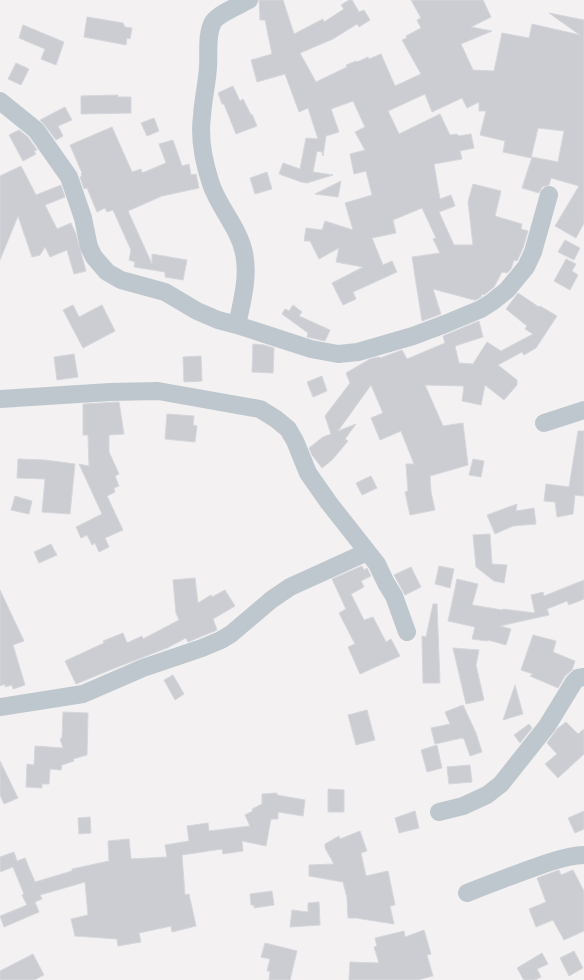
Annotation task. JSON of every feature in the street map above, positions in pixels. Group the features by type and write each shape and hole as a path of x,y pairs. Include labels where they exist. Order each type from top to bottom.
{"street":[{"path":"237,325 246,272 244,251 235,229 212,187 207,172 202,142 201,117 208,68 209,39 213,22 220,16 249,0"},
{"path":"0,102 36,130 69,177 83,218 89,247 94,257 107,272 121,280 165,292 197,311 218,320 312,349 338,354 358,352 413,336 481,309 492,302 507,290 526,267 533,252 549,195"},
{"path":"0,399 158,390 260,409 288,429 295,441 308,473 329,503 377,564 394,596 407,632"},
{"path":"544,423 584,410"},
{"path":"0,707 83,694 157,662 202,648 221,640 231,634 271,600 290,587 367,552"},
{"path":"439,812 463,806 487,795 501,784 547,726 574,682 578,678 584,677"},
{"path":"467,893 538,866 571,856 584,855"}],"building":[{"path":"259,0 283,0 294,34 323,19 324,22 344,9 341,5 349,0 352,0 359,12 364,10 370,20 359,27 357,24 333,39 300,53 316,82 347,67 346,65 381,54 395,86 421,74 402,40 407,38 406,36 421,28 417,20 421,18 411,0 483,0 491,17 471,27 492,31 461,44 473,70 494,71 502,33 529,38 532,24 580,35 549,13 584,20 584,223 576,238 555,226 579,186 551,178 549,185 542,187 539,193 522,188 532,157 558,162 564,131 538,128 531,158 503,152 505,141 480,135 486,111 479,111 479,102 467,108 462,98 432,112 425,94 388,111 399,134 440,114 450,135 457,134 458,136 471,134 474,148 460,151 462,159 434,164 440,199 451,195 455,206 439,212 454,245 473,245 468,202 473,184 501,191 495,216 522,224 521,229 528,231 523,248 517,261 514,260 511,269 507,273 502,272 494,287 484,295 482,294 481,297 476,300 433,289 441,314 422,321 412,257 440,253 433,239 436,238 422,208 393,220 396,233 372,238 383,265 392,261 397,272 353,292 356,299 343,305 332,283 363,267 336,262 339,248 319,259 310,241 304,241 306,228 322,230 325,221 353,230 345,203 372,195 366,171 354,174 350,154 365,150 355,132 365,127 353,101 331,109 339,132 326,136 323,156 322,152 317,151 313,172 333,175 307,183 279,174 283,163 300,169 306,138 318,139 308,108 299,112 285,74 257,82 251,60 272,54 265,20 260,20"},
{"path":"87,17 123,23 125,27 132,28 130,39 127,38 126,45 84,37"},
{"path":"23,25 64,42 56,65 41,59 45,49 19,38"},
{"path":"16,63 29,69 21,85 8,79"},
{"path":"233,86 240,101 243,99 251,115 252,114 257,126 236,134 218,93"},
{"path":"118,95 118,97 131,97 131,113 81,114 81,96"},
{"path":"65,107 72,120 58,126 63,136 56,140 40,120"},
{"path":"154,118 159,131 147,136 141,123"},
{"path":"112,127 132,172 141,169 142,173 166,163 159,144 173,140 182,166 189,164 191,175 196,174 199,188 162,196 128,211 152,264 152,254 187,260 183,280 165,277 165,272 134,267 135,262 129,260 131,250 113,210 107,212 105,208 97,212 87,188 84,189 80,177 82,176 82,173 70,145"},
{"path":"19,130 28,137 37,150 34,151 36,154 23,161 9,135"},
{"path":"21,166 36,195 61,185 65,197 45,205 57,229 71,223 76,234 86,271 74,274 67,250 50,257 45,247 40,255 32,257 18,216 0,260 0,176"},
{"path":"267,172 272,189 255,194 250,178"},
{"path":"341,181 338,197 315,194"},
{"path":"565,240 580,248 574,260 558,252"},
{"path":"566,259 576,264 572,271 578,275 570,290 554,281"},
{"path":"518,293 539,307 540,306 557,316 536,348 524,355 522,352 498,365 517,380 517,385 504,400 485,385 481,405 462,401 464,386 425,385 443,426 463,423 468,465 430,476 431,492 435,510 410,515 405,492 408,491 406,464 414,464 401,431 380,440 371,418 383,413 371,385 338,431 356,424 345,439 348,441 332,460 322,468 312,455 309,448 323,437 331,434 325,416 350,383 346,373 370,359 380,358 402,350 407,359 445,343 443,336 479,321 483,337 455,346 459,363 473,364 487,342 501,351 533,334 525,329 527,326 506,309"},
{"path":"73,305 79,317 102,305 115,331 83,348 63,310"},
{"path":"293,305 302,312 299,316 330,330 325,341 307,337 308,333 282,314 285,309 289,311"},
{"path":"253,344 274,348 273,373 252,372"},
{"path":"74,354 78,377 57,380 54,357"},
{"path":"201,356 202,381 184,382 183,357"},
{"path":"322,376 327,391 313,397 307,382"},
{"path":"119,402 124,434 109,435 109,452 119,474 115,476 119,486 114,488 115,492 107,496 123,530 105,538 109,547 99,552 95,543 92,545 87,535 81,538 76,527 102,514 79,464 89,466 88,435 83,435 83,404"},
{"path":"167,414 194,416 193,425 197,426 195,442 165,439"},
{"path":"578,431 584,431 584,496 575,495 573,514 557,517 555,502 544,501 546,484 569,487"},
{"path":"18,459 45,460 75,464 70,514 42,512 45,479 17,478"},
{"path":"473,459 484,461 481,477 469,475"},
{"path":"371,476 377,488 362,495 356,483"},
{"path":"15,496 32,501 29,514 11,510"},
{"path":"517,504 516,511 534,508 536,524 513,526 495,534 487,515"},
{"path":"490,534 492,564 507,565 504,583 494,581 476,567 473,535"},
{"path":"51,544 57,555 39,563 34,552"},
{"path":"362,566 364,570 367,568 371,576 361,581 364,587 351,594 364,620 373,617 386,642 391,639 400,656 360,674 348,647 355,644 339,613 346,609 332,579"},
{"path":"439,566 454,569 450,588 435,584"},
{"path":"411,567 421,587 405,595 394,575"},
{"path":"195,578 198,603 211,595 212,597 225,590 235,606 213,619 217,630 188,642 186,638 167,648 76,684 65,661 104,643 103,641 123,633 127,643 142,636 143,639 179,620 176,613 173,580"},
{"path":"457,579 478,584 472,605 502,610 535,613 531,595 543,592 544,596 584,580 584,599 569,605 567,601 547,609 549,615 500,626 511,629 506,645 488,640 472,639 475,627 448,621"},
{"path":"0,590 24,641 13,645 25,685 13,689 12,685 5,687 5,684 0,686"},
{"path":"433,604 437,604 440,683 423,683 422,636 426,637"},
{"path":"533,635 556,641 553,652 575,661 572,670 565,676 558,688 530,676 533,674 521,670"},
{"path":"453,648 479,650 476,665 484,700 466,704"},
{"path":"173,675 184,694 175,700 164,680"},
{"path":"515,685 523,714 503,720"},
{"path":"463,705 476,733 482,752 470,756 464,739 462,738 435,744 431,728 450,724 445,712"},
{"path":"367,710 375,740 356,745 348,715"},
{"path":"63,712 88,713 87,755 73,759 74,761 62,765 61,770 50,769 49,784 42,784 42,788 26,787 27,764 34,765 35,746 63,748 60,739 62,738"},
{"path":"566,722 578,734 584,729 584,754 558,778 545,764 557,754 547,743 557,729"},
{"path":"529,724 532,728 520,743 514,735"},
{"path":"437,745 442,768 427,772 421,750"},
{"path":"0,761 18,798 4,804 0,795"},
{"path":"470,765 472,782 449,784 447,767"},
{"path":"328,789 344,790 344,812 328,812"},
{"path":"277,793 277,795 305,800 303,816 278,812 278,819 271,819 266,846 242,841 243,851 223,854 222,849 182,855 185,895 189,894 196,926 172,932 171,926 139,933 141,942 118,946 117,939 75,936 71,919 88,915 85,882 40,895 42,899 35,902 39,912 4,927 0,916 27,905 22,895 24,894 13,867 0,872 0,857 14,852 17,861 25,858 35,882 72,871 72,869 109,861 108,841 129,839 131,859 167,857 165,845 189,841 187,826 208,823 209,831 250,826 245,815 253,811 252,809 262,804 262,794"},
{"path":"415,811 419,828 399,833 395,818"},
{"path":"584,811 584,829 575,833 568,818"},
{"path":"90,817 91,833 79,834 78,818"},
{"path":"360,831 367,851 361,853 366,876 388,871 395,905 390,906 394,924 348,918 347,898 343,882 309,876 309,865 334,864 325,848 325,844 339,836 340,839"},
{"path":"559,870 561,875 573,870 584,891 584,931 564,940 553,920 536,927 529,909 546,902 537,878"},
{"path":"272,891 274,905 254,908 254,905 251,905 250,894"},
{"path":"319,902 320,925 290,927 292,910 308,912 308,903"},
{"path":"424,930 431,954 427,955 433,976 417,980 349,980 350,962 379,963 374,947 377,946 375,938 404,931 405,937"},
{"path":"265,943 297,951 290,980 269,980 270,971 267,971 270,959 261,957"},
{"path":"574,951 583,968 569,976 560,958"},
{"path":"542,953 548,964 537,969 541,977 535,980 524,980 517,968"},
{"path":"33,954 44,975 34,980 0,980 0,971"}]}
